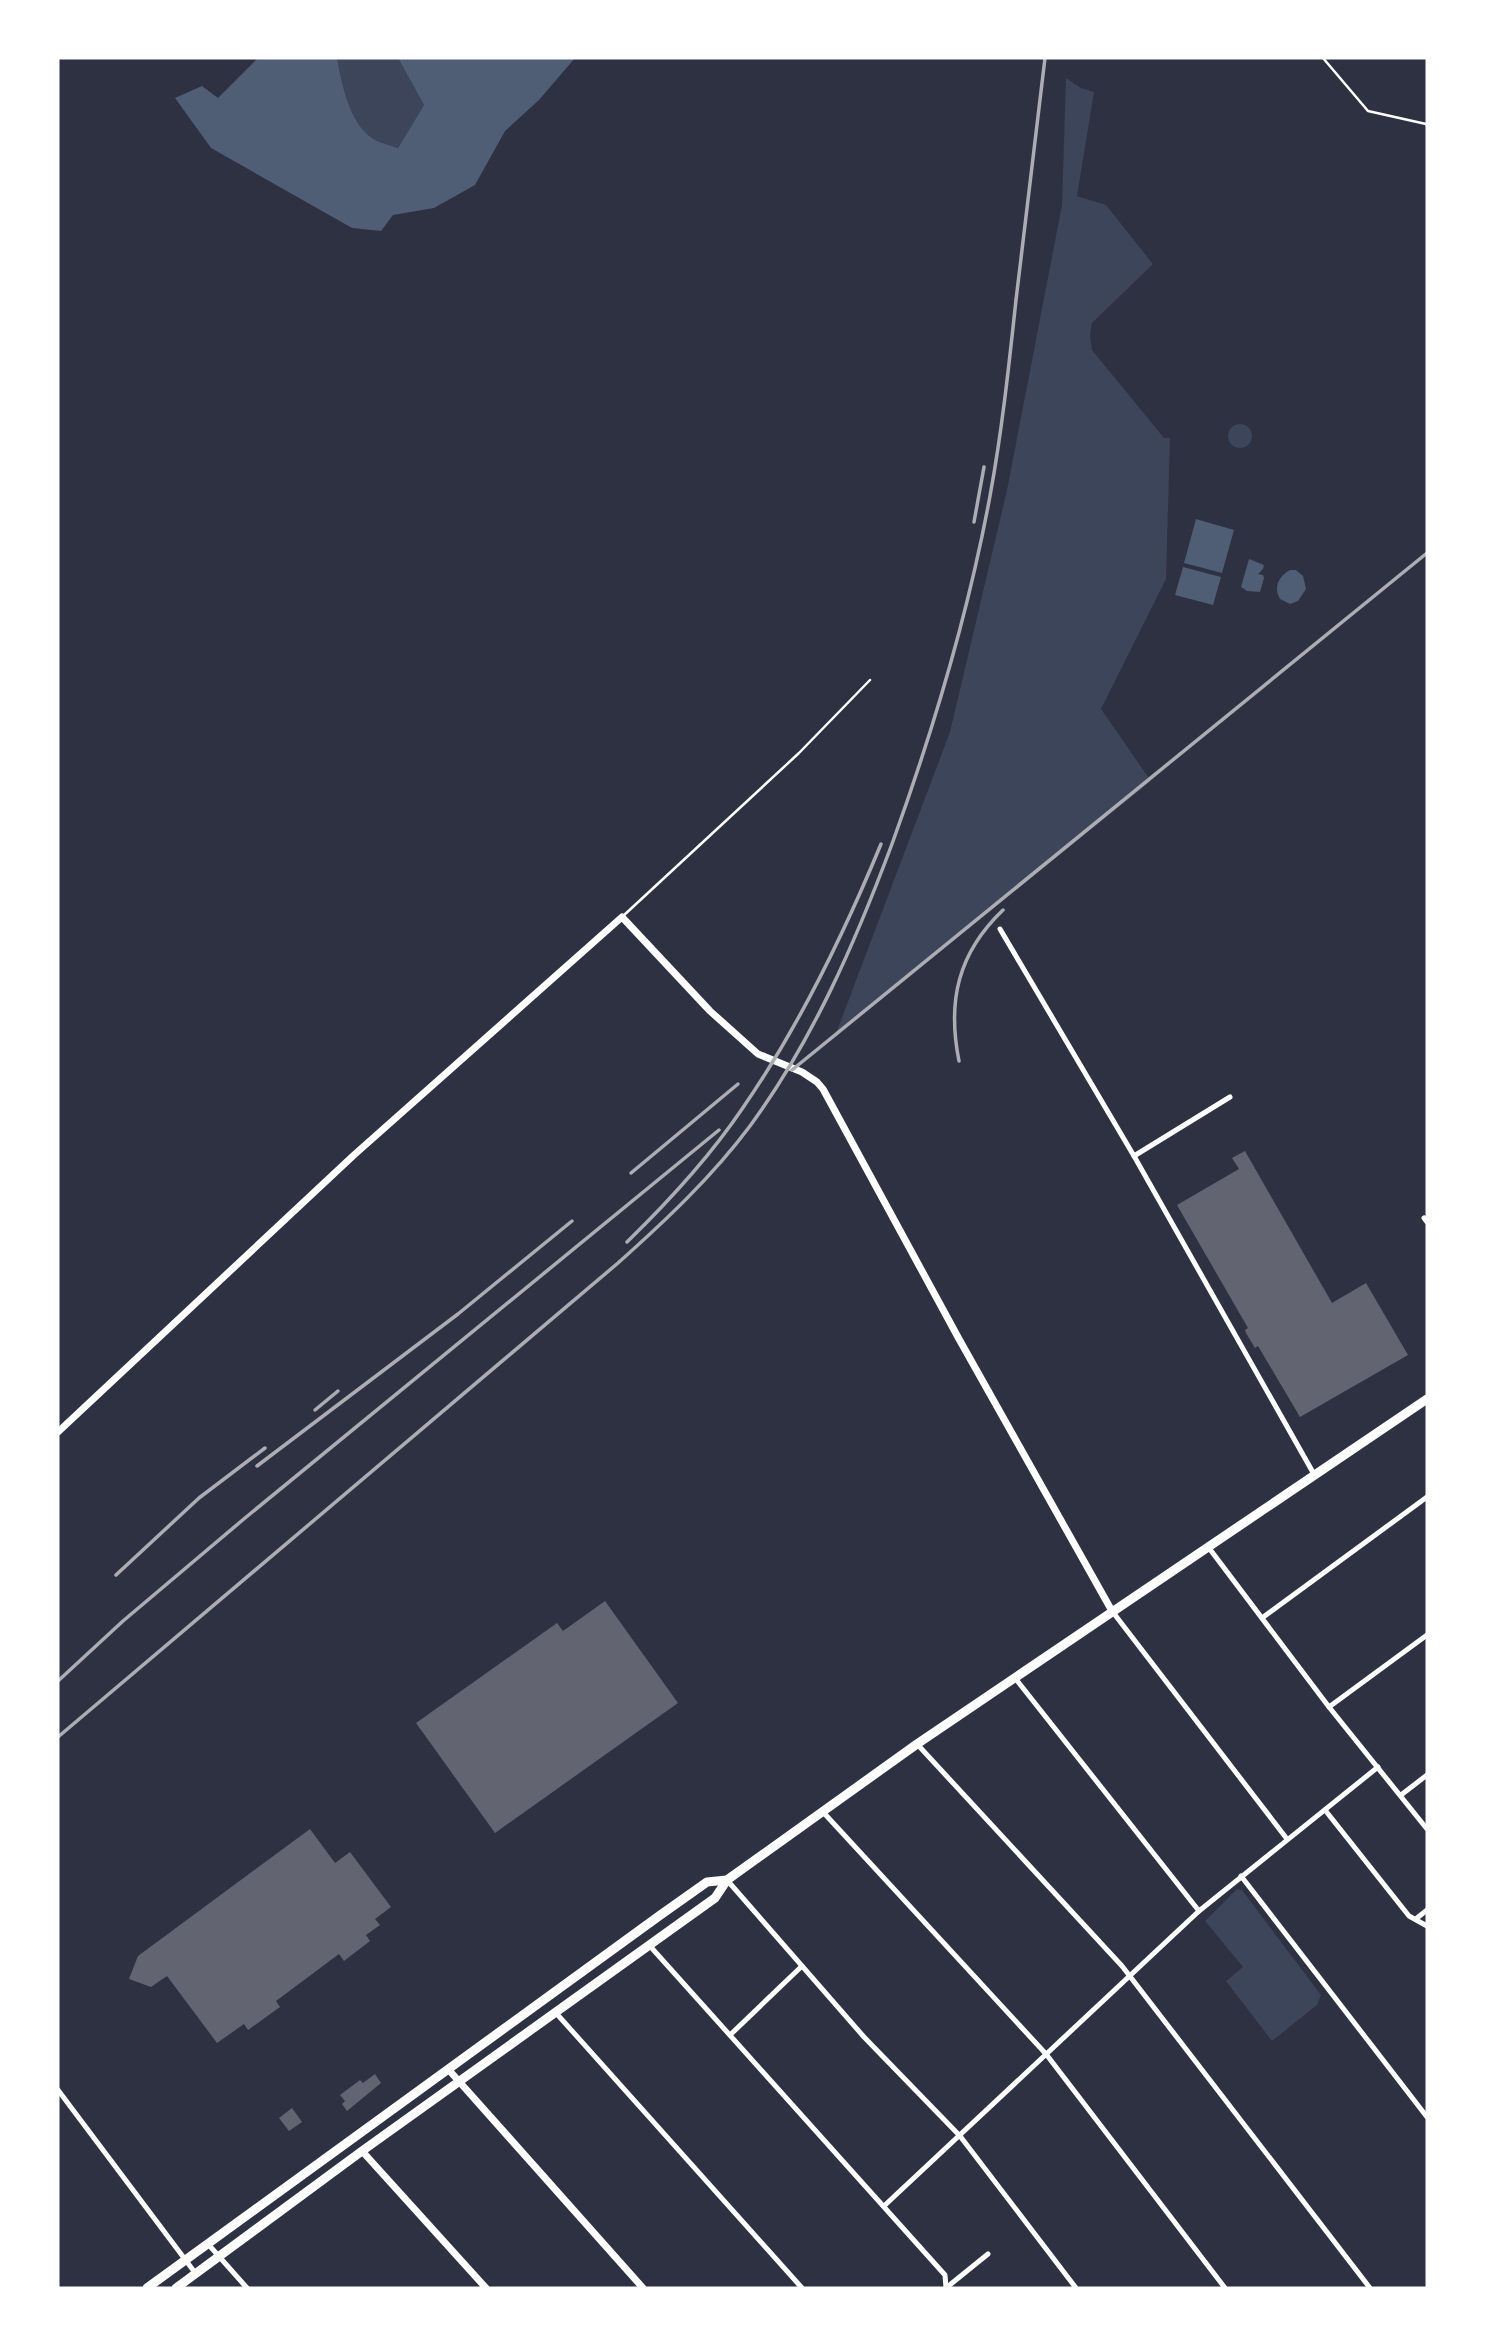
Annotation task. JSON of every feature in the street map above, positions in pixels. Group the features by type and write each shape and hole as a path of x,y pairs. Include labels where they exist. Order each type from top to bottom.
{"main road":[{"path":"176,2288 715,1898 727,1880 917,1744 1427,1399"},
{"path":"147,2288 708,1882 727,1880"}],"street":[{"path":"58,1432 354,1155 622,918 710,1011 758,1054 802,1072 823,1089 959,1339 1112,1611 1287,1839"},
{"path":"1000,929 1135,1156 1315,1476"},
{"path":"1135,1156 1230,1097"},
{"path":"1262,1618 1427,1497"},
{"path":"1209,1548 1329,1707 1427,1829"},
{"path":"1329,1707 1427,1635"},
{"path":"1015,1678 1199,1911"},
{"path":"917,1744 1130,1976 1370,2288"},
{"path":"884,2206 1199,1911 1378,1767"},
{"path":"1401,1795 1427,1775"},
{"path":"1325,1810 1409,1916 1417,1918 1427,1926"},
{"path":"822,1812 1046,2054 1225,2288"},
{"path":"1241,1876 1427,2117"},
{"path":"727,1880 864,2037 960,2136 1076,2288"},
{"path":"1417,1918 1427,1910"},
{"path":"649,1945 945,2275 946,2288"},
{"path":"730,2035 802,1966"},
{"path":"556,2013 802,2288"},
{"path":"448,2069 643,2288"},
{"path":"58,2090 196,2274"},
{"path":"362,2151 486,2288"},
{"path":"208,2244 247,2288"},
{"path":"946,2288 988,2254"}],"lane":[{"path":"1323,58 1368,111 1427,126"},
{"path":"622,918 799,753 870,680"}],"shaded area":[{"path":"258,58 337,58 352,113 364,131 381,143 398,148 424,105 398,58 575,58 539,100 505,131 475,185 434,208 393,215 381,231 352,228 211,148 175,98 202,86 218,98"},
{"path":"337,58 398,58 424,105 398,148 381,143 364,131 352,113"},
{"path":"1066,78 1081,88 1094,92 1077,196 1106,205 1153,264 1092,323 1090,335 1092,350 1164,438 1170,438 1166,579 1101,709 1151,781 835,1036 950,732 1007,490 1062,205"},
{"path":"1240,424 1249,427 1252,436 1249,445 1240,448 1231,445 1228,436 1231,427"},
{"path":"1196,519 1234,530 1222,573 1184,563"},
{"path":"1249,559 1264,565 1258,574 1264,578 1260,592 1247,591 1241,587"},
{"path":"1183,567 1221,577 1213,605 1175,595"},
{"path":"1290,570 1296,570 1303,576 1306,589 1298,601 1290,604 1280,599 1277,586 1283,575"},
{"path":"1237,1889 1242,1890 1321,1995 1317,2005 1272,2041 1226,1981 1243,1967 1205,1921"}],"building":[{"path":"1245,1151 1332,1303 1366,1283 1408,1355 1300,1417 1258,1346 1255,1348 1246,1333 1248,1328 1177,1205 1239,1169 1232,1158"},
{"path":"605,1601 678,1703 495,1833 416,1723 557,1623 563,1631"},
{"path":"310,1829 335,1863 350,1852 391,1907 375,1919 380,1925 366,1935 370,1941 344,1961 339,1954 276,2001 280,2007 248,2030 244,2024 217,2043 167,1976 151,1987 129,1979 138,1956"},
{"path":"375,2074 381,2083 347,2111 342,2104 345,2101 340,2095 360,2080 363,2083"},
{"path":"292,2108 302,2122 289,2131 279,2118"}],"railway":[{"path":"58,1737 653,1231 704,1181 735,1145 794,1060 831,990 892,844 922,759 960,629 990,496 1002,423 1045,58"},
{"path":"974,522 984,467"},
{"path":"792,1070 1427,553"},
{"path":"627,1242 702,1162 763,1078 819,980 881,844"},
{"path":"959,1061 954,1018 960,979 975,943 1003,910"},
{"path":"631,1173 738,1084"},
{"path":"58,1681 123,1621 245,1518 719,1130"},
{"path":"257,1466 458,1314 572,1221"},
{"path":"315,1410 338,1391"},
{"path":"116,1575 199,1498 265,1448"}]}
